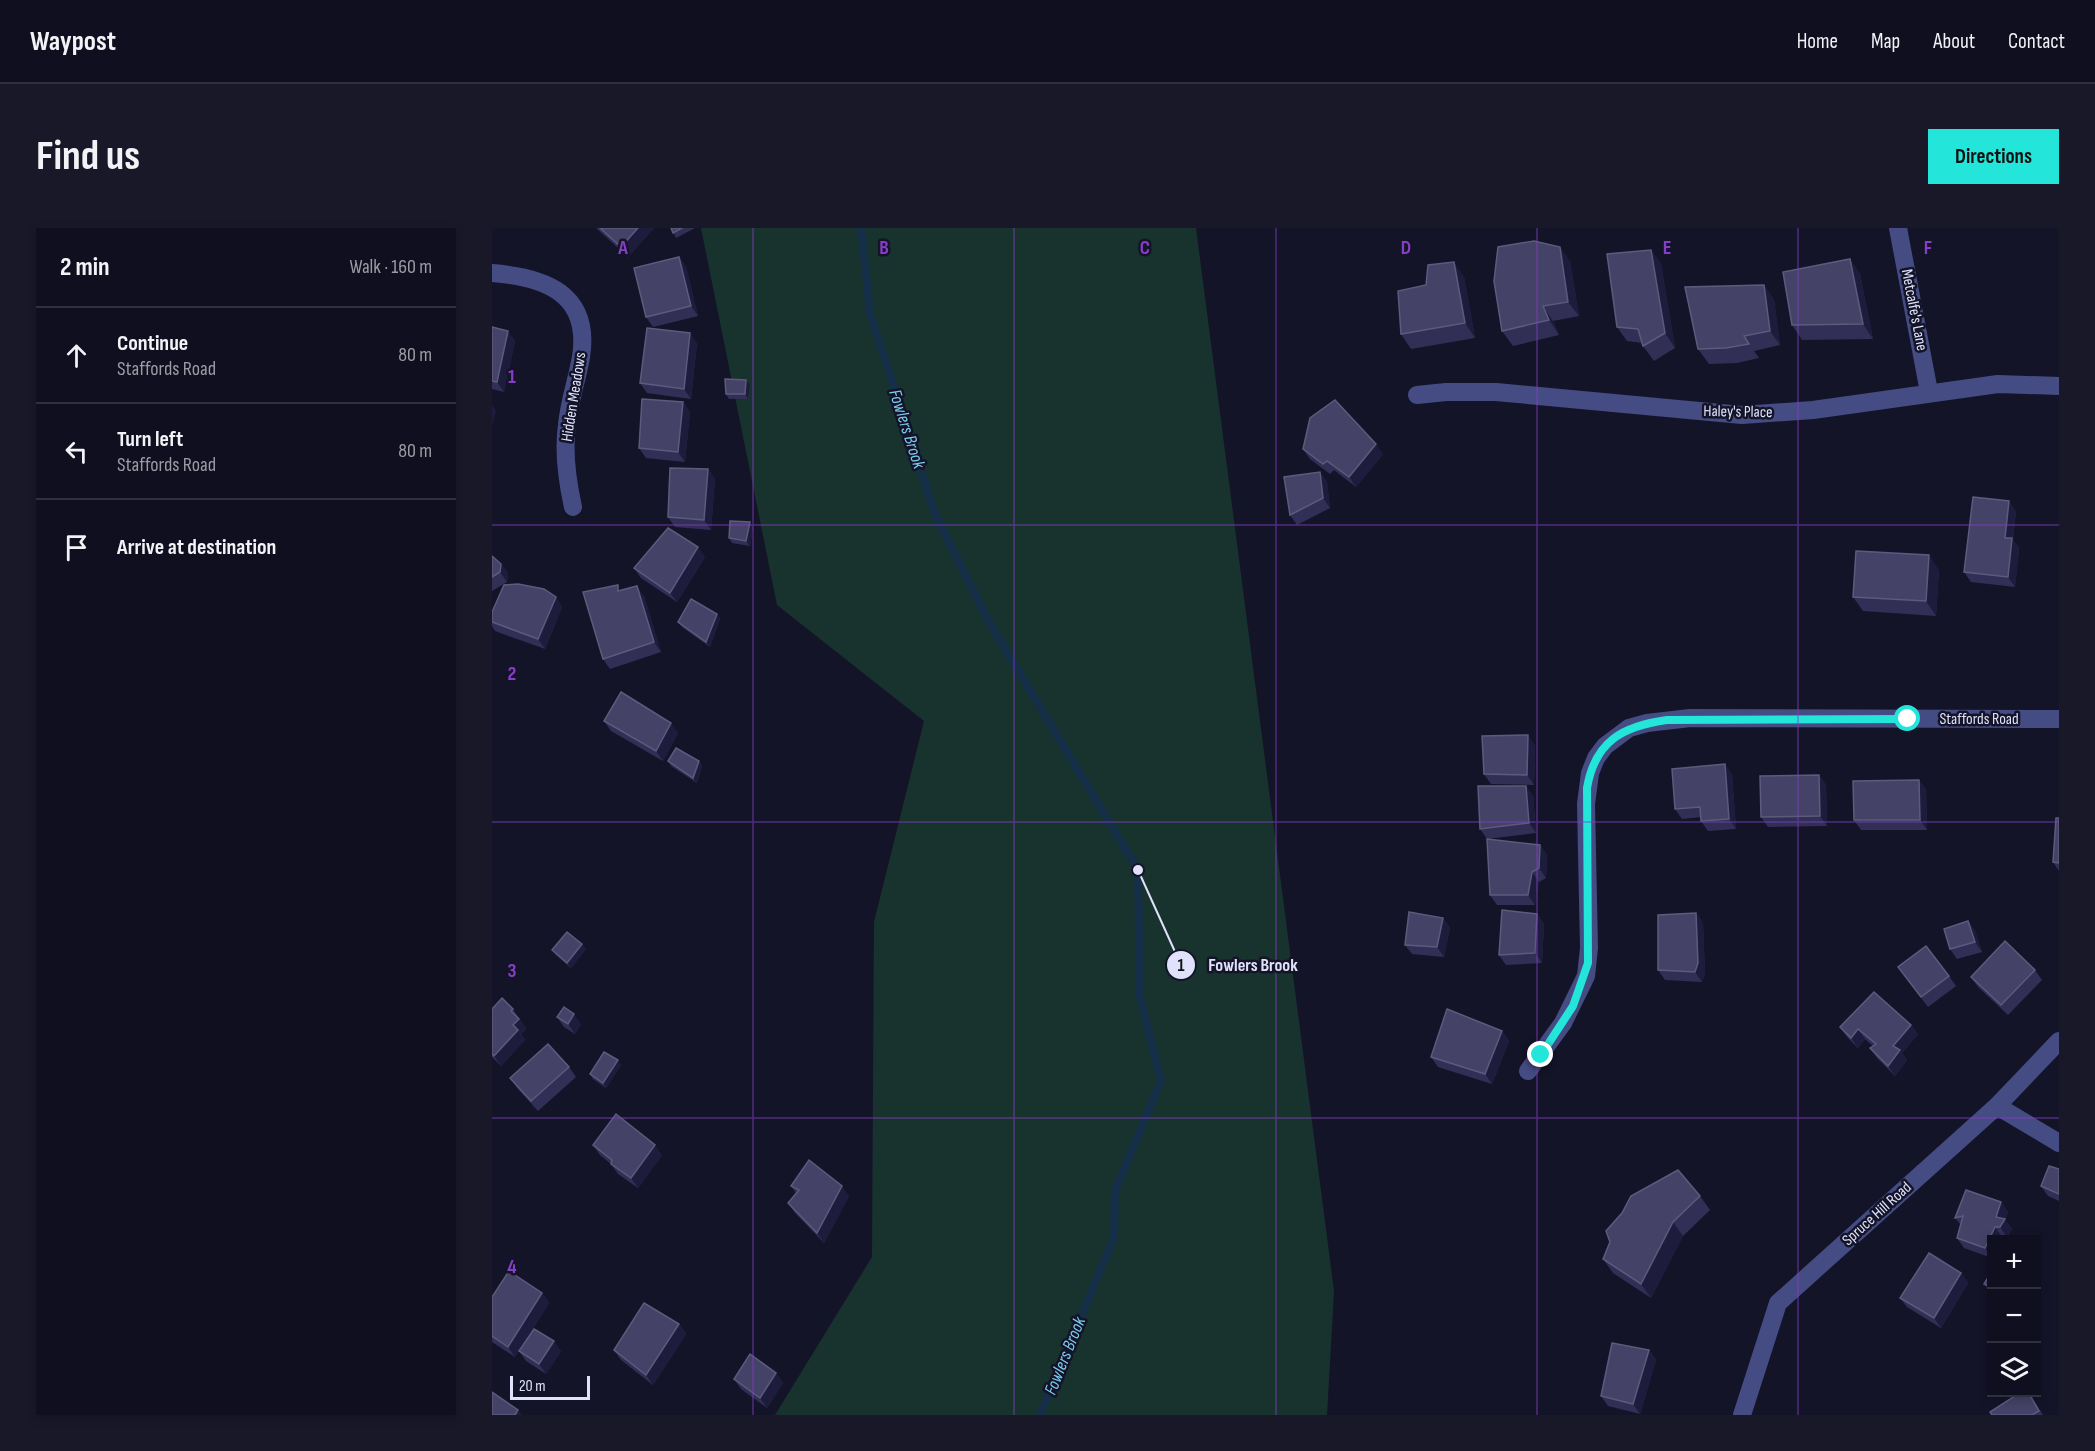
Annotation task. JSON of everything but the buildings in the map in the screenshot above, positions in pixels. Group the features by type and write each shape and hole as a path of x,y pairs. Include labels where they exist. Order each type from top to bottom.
{"street":[{"name":"Metcalfe's Lane","path":"1898,228 1929,392"},
{"name":"Hidden Meadows","path":"492,273 541,281 563,294 576,313 581,334 581,355 565,444 573,507"},
{"name":"Haley's Place","path":"1417,395 1446,392 1496,392 1742,415 1813,410 1998,384 2059,386"},
{"name":"Staffords Road","path":"1528,1071 1563,1023 1586,976 1589,948 1587,788 1596,758 1616,736 1647,723 1690,718 2059,719"},
{"name":"Spruce Hill Road","path":"1742,1415 1778,1303 1997,1106 2059,1041"},
{"path":"1997,1106 2059,1143"}],"green space":[{"path":"701,228 1196,228 1334,1291 1327,1415 775,1415 872,1257 874,922 924,721 777,605"}],"waterway":[{"name":"Fowlers Brook","path":"861,228 870,313 935,514 989,622 1138,870 1140,996 1161,1081 1115,1190 1114,1237 1040,1415"}],"place":[{"name":"Fowlers Brook","path":"1138,870"}],"route":[{"path":"1541,1055 1573,1006 1586,976 1589,948 1587,788 1596,758 1605,746 1629,728 1667,720 1690,718 1908,719"}]}
